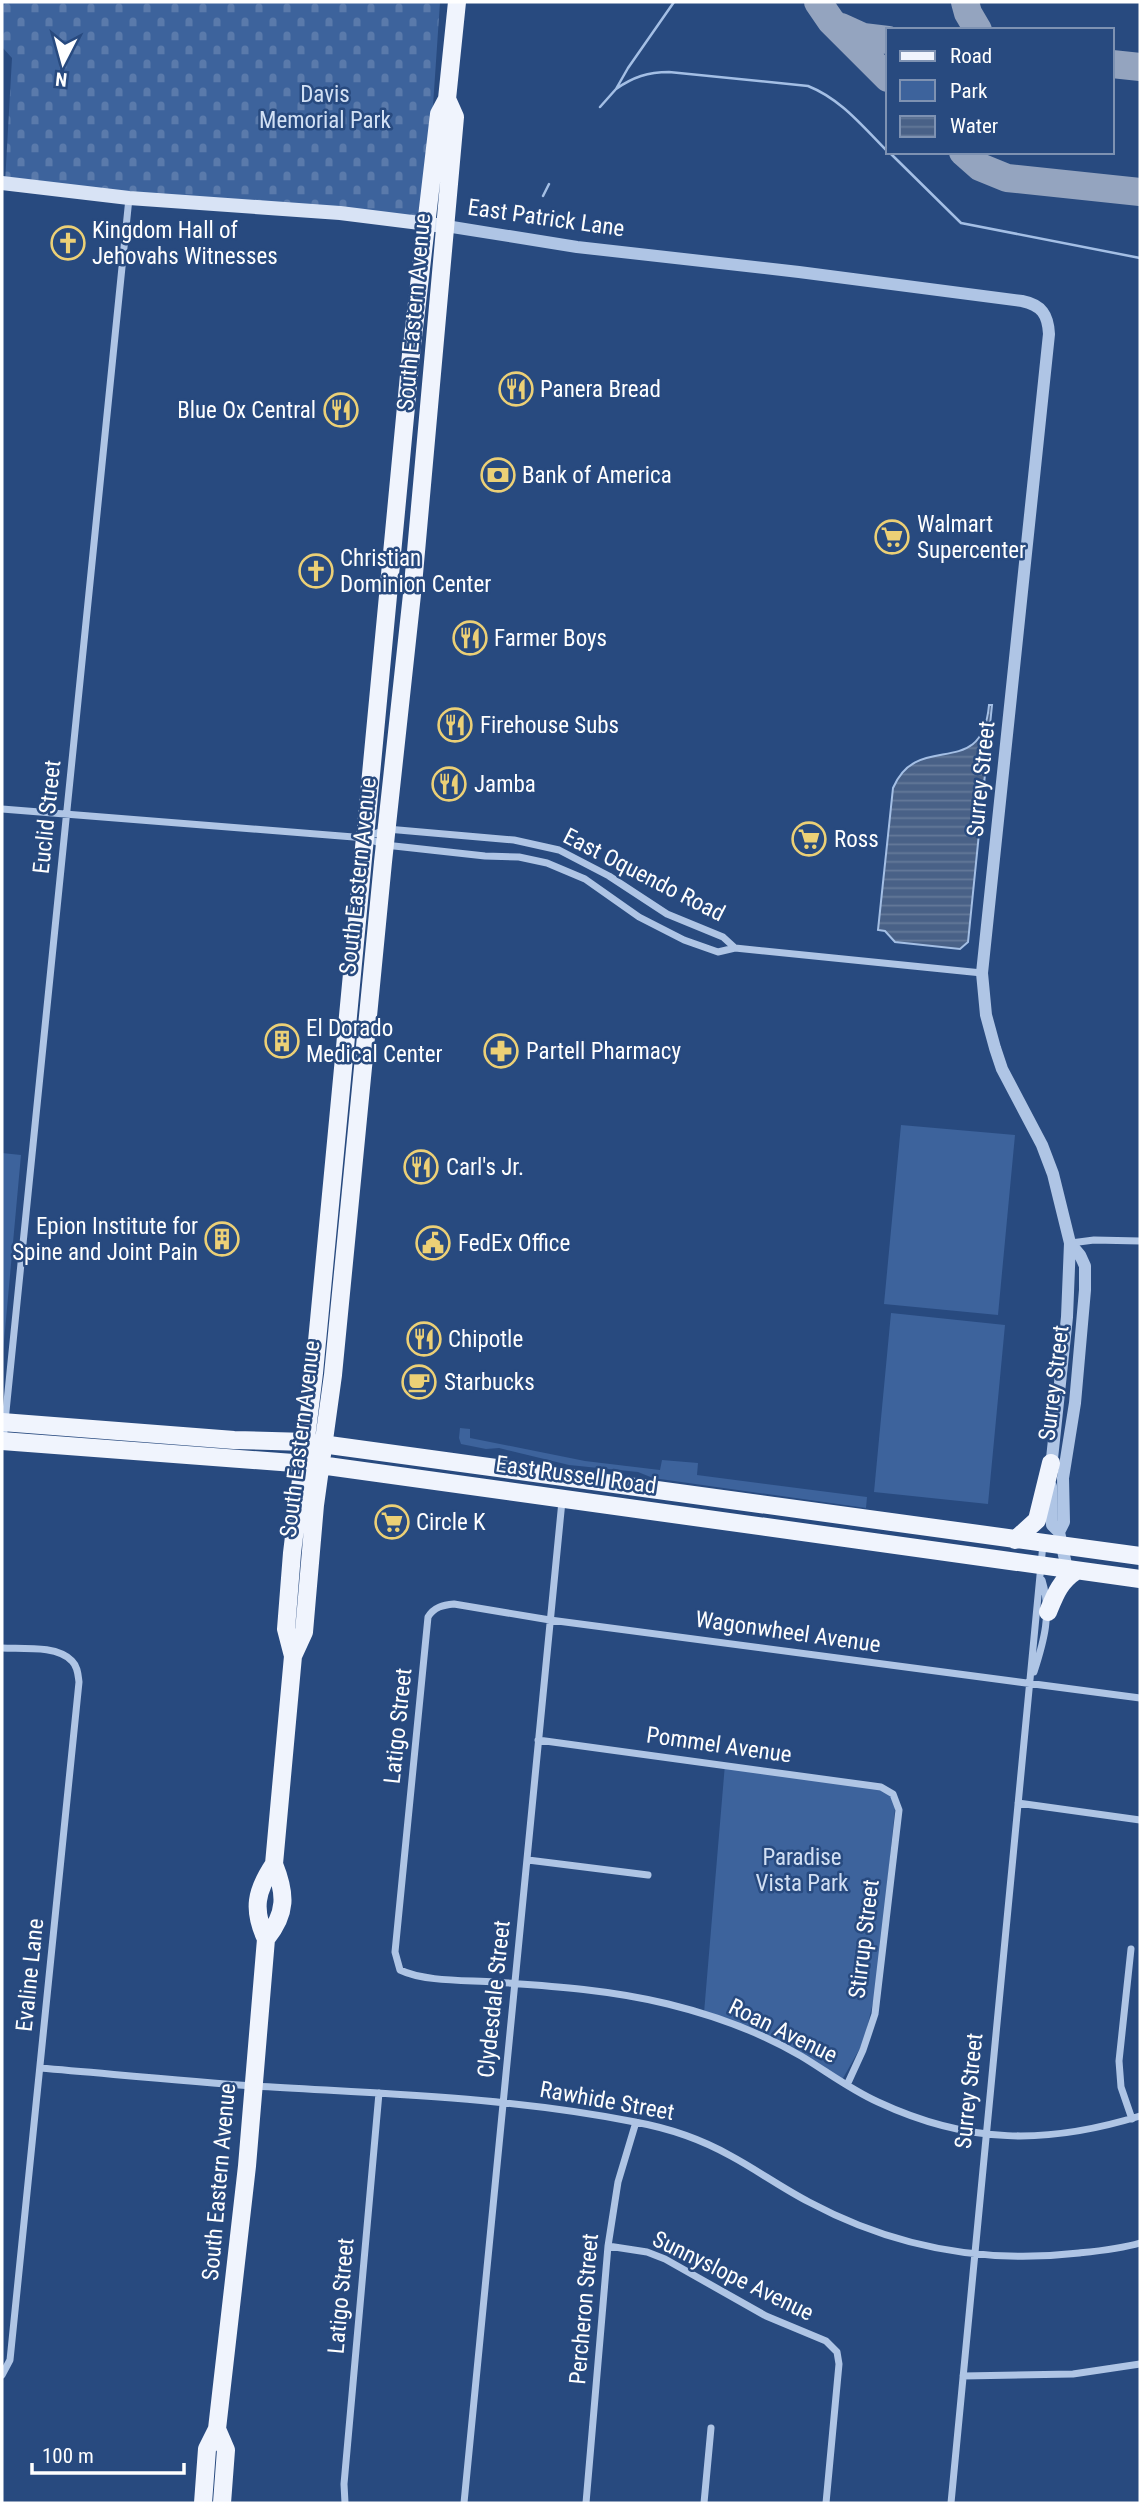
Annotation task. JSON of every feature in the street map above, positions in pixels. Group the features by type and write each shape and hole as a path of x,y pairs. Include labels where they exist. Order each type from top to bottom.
{"main road":[{"name":"South Eastern Avenue","path":"203,2503 207,2449 218,2429 247,2166 266,1939 279,1923 283,1886 274,1864 293,1656 286,1629 292,1553 315,1443 338,1131 411,354 439,114 447,99 457,2"},
{"name":"South Eastern Avenue","path":"315,1443 333,1376 416,558 455,117 447,99"},
{"name":"East Patrick Lane","path":"2,183 129,198 340,214 446,226"},
{"path":"338,1131 358,1129"},
{"name":"East Russell Road","path":"3,1422 234,1440 315,1443 1015,1540 1054,1541 1140,1556"},
{"path":"46,1445 48,1426"},
{"name":"East Russell Road","path":"2,1441 312,1464 677,1514 1042,1572 1071,1570 1140,1579"},
{"path":"1015,1540 1037,1520 1051,1463"},
{"path":"677,1514 679,1494"},
{"path":"1048,1612 1071,1570"},
{"name":"South Eastern Avenue","path":"218,2429 226,2451 222,2503"}],"street":[{"name":"Euclid Street","path":"2,1441 85,652 129,198"},
{"name":"East Patrick Lane","path":"446,226 577,247 1022,301 1040,307"},
{"name":"Surrey Street","path":"1040,307 1048,322 1049,334 982,973 986,1015 995,1048 1002,1069 1042,1145 1053,1174 1070,1243 1067,1317 1051,1463 1054,1541 1071,1570"},
{"name":"East Oquendo Road","path":"2,809 366,838 514,840 559,850 610,876 667,914 723,937 735,948"},
{"name":"East Oquendo Road","path":"366,838 386,837 485,856 547,863 585,879 639,917 684,940 718,952 735,948 982,973"},
{"path":"1070,1243 1094,1240 1140,1241"},
{"name":"Surrey Street","path":"951,2503 1038,1589 1054,1541 1064,1522 1063,1478 1075,1404 1085,1290 1085,1266 1070,1243"},
{"path":"1060,1377 1069,1388 1065,1430 1067,1442"},
{"name":"Clydesdale Street","path":"464,2503 563,1498"},
{"name":"Surrey Street","path":"1031,1683 1045,1639 1048,1612 1042,1572"},
{"name":"Wagonwheel Avenue","path":"432,1610 454,1604 550,1620 1140,1698"},
{"name":"Latigo Street","path":"400,1970 395,1952 428,1617 432,1610"},
{"name":"Evaline Lane","path":"2,1648 56,1652 72,1661 79,1682 10,2360 2,2375"},
{"name":"Pommel Avenue","path":"538,1740 881,1787 893,1794"},
{"name":"Stirrup Street","path":"847,2085 863,2050 877,2003 899,1810 893,1794"},
{"path":"1018,1803 1140,1820"},
{"path":"528,1860 648,1875"},
{"path":"1131,1949 1119,2061 1121,2087 1132,2119"},
{"name":"Roan Avenue","path":"400,1970 419,1976 608,1993 667,2004 753,2032 798,2054 876,2102 921,2120 986,2134 1049,2136 1084,2132 1140,2116"},
{"name":"Rawhide Street","path":"40,2068 253,2086 379,2093 583,2112 674,2130 728,2154 808,2201 873,2231 908,2242 975,2255 1055,2256 1140,2243"},
{"name":"Latigo Street","path":"345,2503 344,2484 379,2093"},
{"name":"Percheron Street","path":"586,2503 608,2246 618,2182 636,2122"},
{"name":"Sunnyslope Avenue","path":"608,2246 647,2252 665,2259 766,2316 826,2340 837,2352 839,2364 826,2503"},
{"path":"963,2376 1073,2374 1140,2364"},
{"path":"704,2503 711,2428"}],"green space":[{"name":"Davis Memorial Park","path":"2,2 440,2 425,224 5,183 12,58 2,47"},
{"path":"901,1125 1015,1135 998,1315 884,1304"},
{"path":"2,1153 21,1155 2,1363"},
{"path":"891,1313 1005,1325 988,1504 874,1492"},
{"path":"460,1428 470,1429 470,1438 585,1461 660,1470 662,1460 698,1463 697,1475 867,1497 866,1508 653,1478 638,1472 569,1465 499,1448 486,1449 461,1444"},
{"name":"Paradise Vista Park","path":"725,1764 885,1787 896,1799 877,1985 864,2041 842,2080 798,2054 704,2013"}],"water":[{"path":"989,705 992,705 968,942 960,949 895,942 885,931 878,930 893,788 904,771 918,761 962,750 975,743 984,729"}],"waterway":[{"path":"600,107 616,89 674,2"},
{"path":"616,89 641,76 669,72 808,86 841,106 886,150"},
{"path":"891,154 961,223 1140,258"},
{"path":"543,196 549,184"}],"taxiway":[{"path":"818,2 831,21 886,76"},
{"path":"965,2 977,28"},
{"path":"841,27 863,37 886,40"},
{"path":"1114,64 1140,67"},
{"path":"965,154 980,167 1007,178 1140,192"}],"place":[{"name":"Kingdom Hall of Jehovahs Witnesses","path":"68,243"},
{"name":"Panera Bread","path":"516,389"},
{"name":"Blue Ox Central","path":"341,410"},
{"name":"Bank of America","path":"498,475"},
{"name":"Walmart Supercenter","path":"892,537"},
{"name":"Christian Dominion Center","path":"316,571"},
{"name":"Farmer Boys","path":"470,638"},
{"name":"Firehouse Subs","path":"455,725"},
{"name":"Jamba","path":"449,784"},
{"name":"Ross","path":"809,839"},
{"name":"El Dorado Medical Center","path":"282,1041"},
{"name":"Partell Pharmacy","path":"501,1051"},
{"name":"Carl's Jr.","path":"421,1167"},
{"name":"Epion Institute for Spine and Joint Pain","path":"222,1239"},
{"name":"FedEx Office","path":"433,1243"},
{"name":"Chipotle","path":"424,1339"},
{"name":"Starbucks","path":"419,1382"},
{"name":"Circle K","path":"392,1522"}]}
